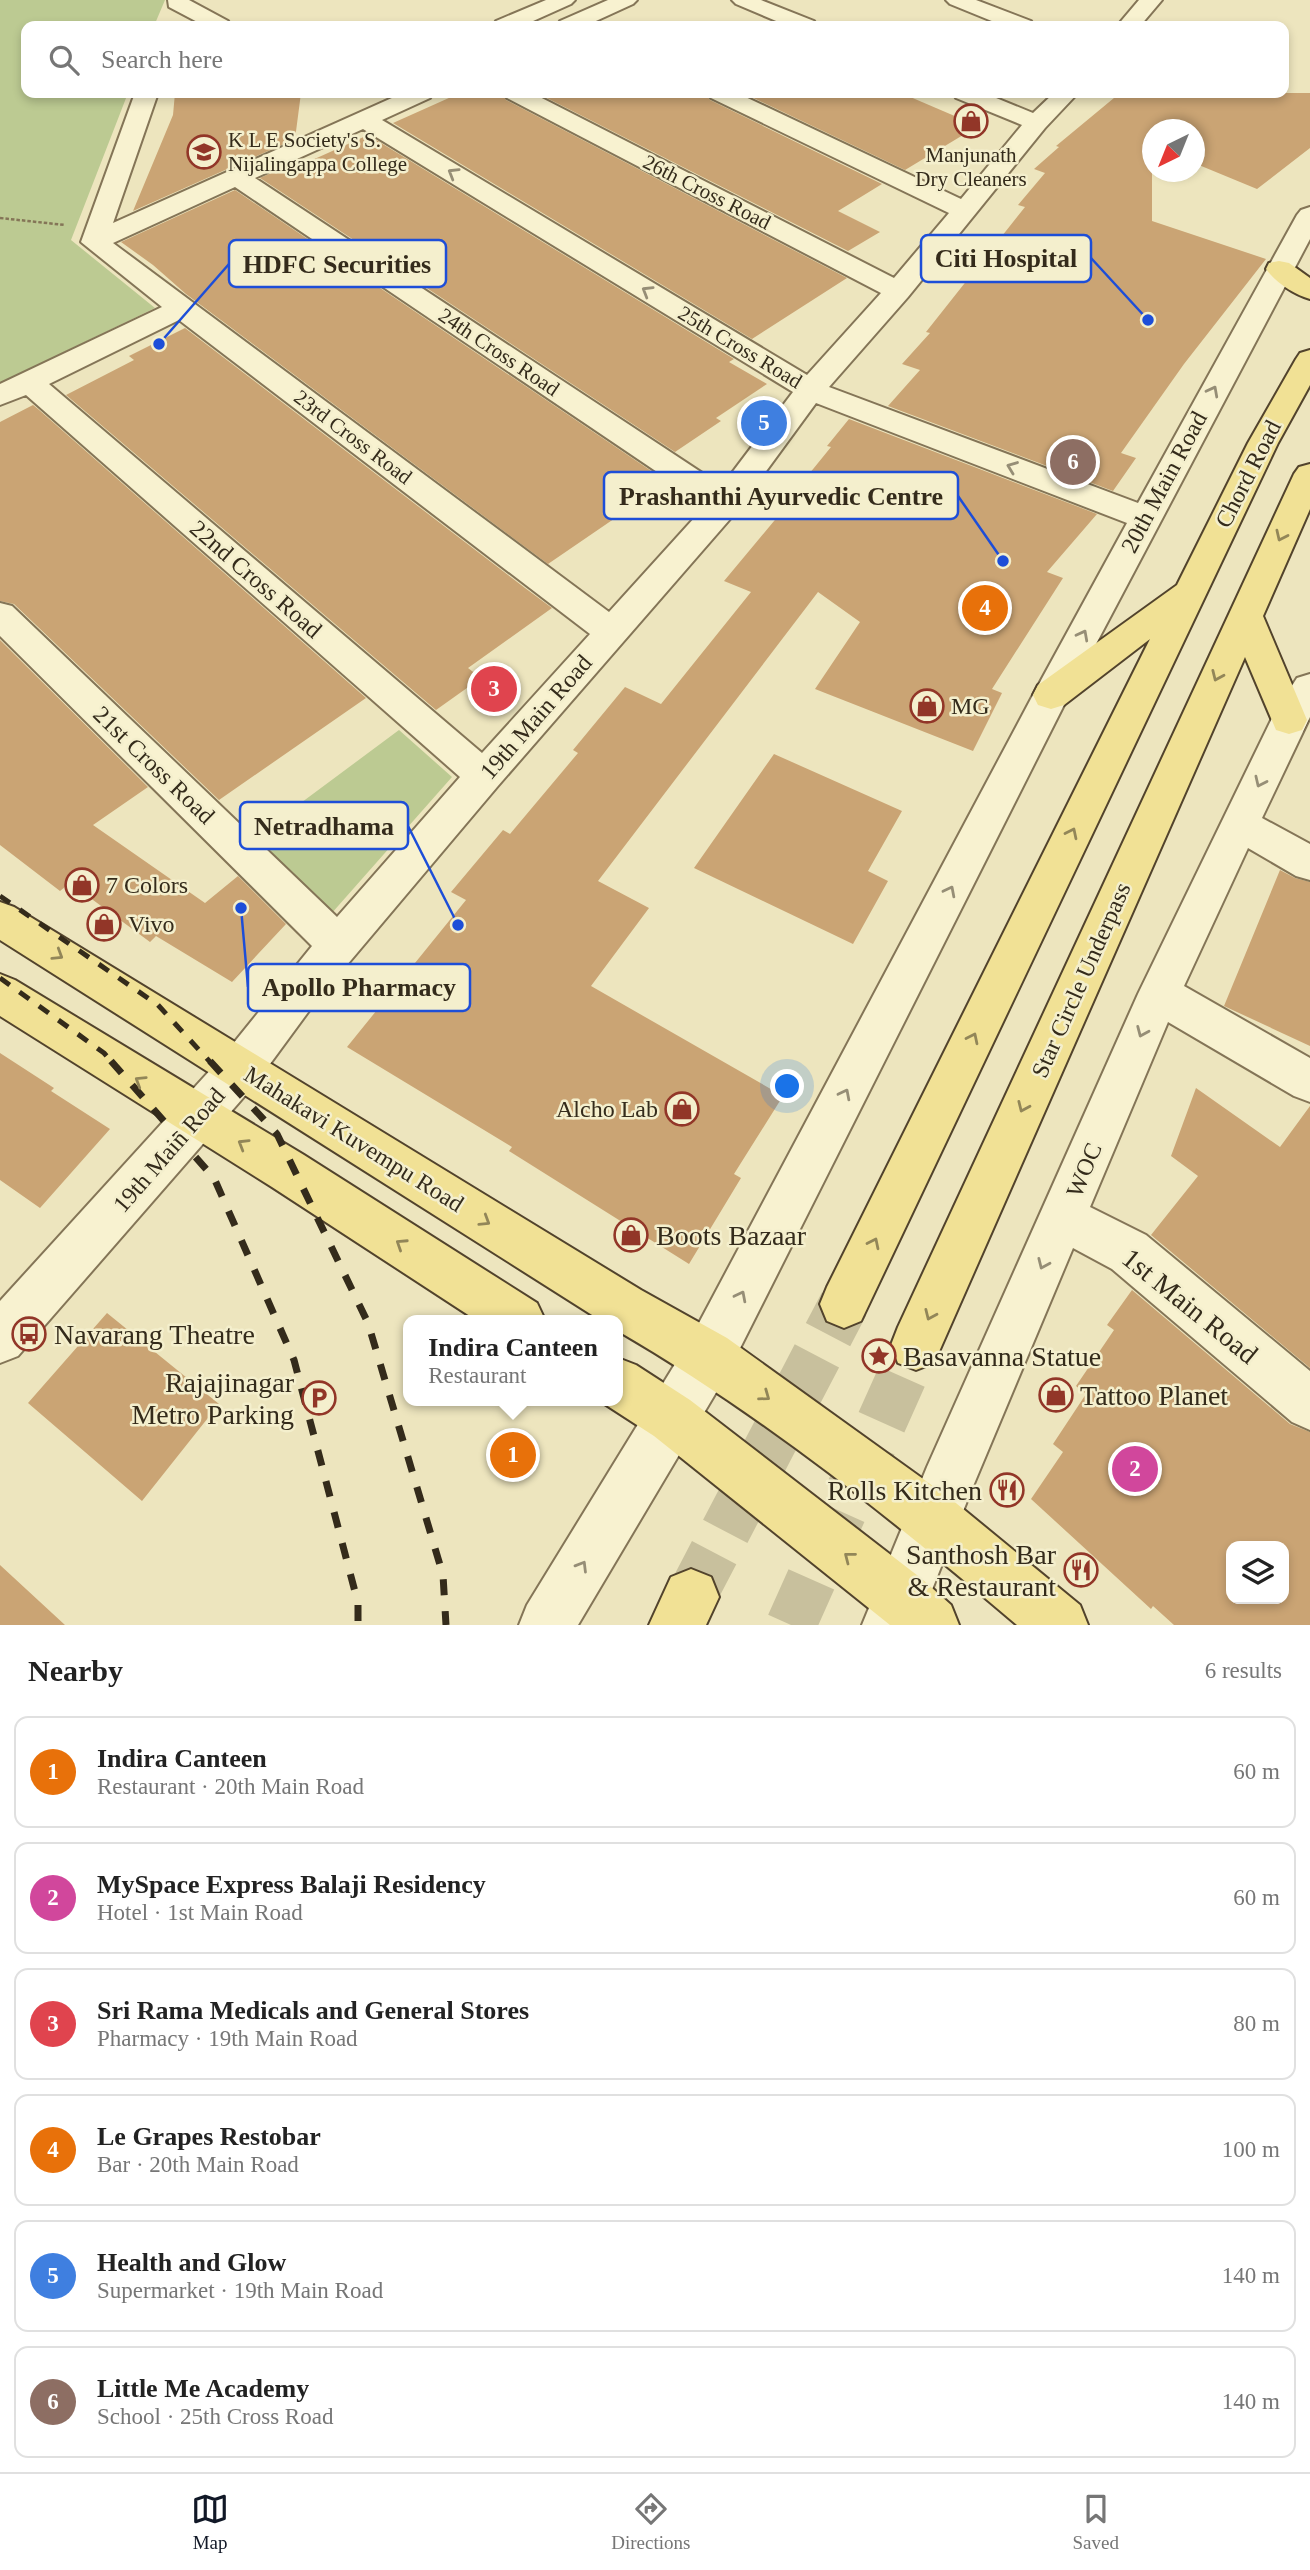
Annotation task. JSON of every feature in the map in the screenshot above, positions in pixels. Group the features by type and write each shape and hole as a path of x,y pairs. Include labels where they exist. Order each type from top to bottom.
{"main road":[{"path":"1279,269 1310,291"},
{"name":"Chord Road","path":"1190,592 1263,443 1310,359"},
{"path":"1299,704 1245,614 1310,474"},
{"path":"1051,695 1190,592"},
{"path":"844,1304 1190,592"},
{"name":"Star Circle Underpass","path":"916,1345 1245,614"},
{"name":"Mahakavi Kuvempu Road","path":"0,919 612,1300 709,1356 933,1518 1060,1625"},
{"path":"0,993 512,1315"},
{"path":"623,1386 672,1418 908,1616"}],"street":[{"path":"516,21 564,0"},
{"path":"582,21 626,0"},
{"path":"743,0 794,21"},
{"path":"957,0 1010,21"},
{"path":"171,21 178,1 198,13 221,15"},
{"path":"1132,21 1147,1"},
{"path":"97,235 144,98"},
{"path":"97,235 236,177 411,98"},
{"name":"26th Cross Road","path":"525,98 898,291"},
{"path":"729,98 964,210"},
{"path":"976,98 1037,123"},
{"name":"19th Main Road","path":"0,1338 240,1069 338,945 726,503 810,390 898,291 1037,123 1062,98"},
{"name":"25th Cross Road","path":"364,119 810,390 1145,518"},
{"name":"24th Cross Road","path":"236,177 726,503"},
{"path":"1279,269 1310,215"},
{"name":"23rd Cross Road","path":"97,235 181,308 611,632"},
{"name":"20th Main Road","path":"672,1418 709,1356 1051,695 1279,269"},
{"path":"14,389 181,308"},
{"name":"22nd Cross Road","path":"14,389 484,776"},
{"name":"21st Cross Road","path":"0,615 338,945"},
{"name":"WOC","path":"908,1616 933,1518 1159,994 1299,704"},
{"path":"1240,824 1310,864"},
{"path":"1159,994 1310,1082"},
{"name":"1st Main Road","path":"1063,1218 1129,1252 1310,1404"},
{"path":"547,1625 672,1418"}],"path":[{"path":"0,218 97,235"}],"green space":[{"path":"0,0 165,0 156,21 21,21 21,98 126,98 71,240 155,308 0,383"},
{"path":"399,730 452,777 331,914 251,840"}],"building":[{"path":"1289,93 1310,93 1310,148 1257,189 1205,168 1205,119 1142,119 1142,182 1152,182 1152,221 1266,259 1184,364 1121,453 1136,458 1113,491 888,406 920,370 902,364 930,333 926,332 1025,207 1018,205 1045,173 1034,169 1059,147 1056,146 1114,98 1289,98"},
{"name":"K L E Society's S. Nijalingappa College","path":"175,98 300,98 295,139 133,211 173,115"},
{"path":"449,98 505,98 847,278 752,339 393,123"},
{"path":"547,98 709,98 882,184 838,211 880,232 848,251"},
{"path":"754,98 913,98 978,126 905,170"},
{"path":"368,135 734,359 729,362 767,384 716,418 721,421 675,452 260,178 291,164 290,170"},
{"path":"235,190 672,485 629,515 624,512 548,564 186,294 121,242"},
{"path":"185,328 552,608 468,668 481,678 436,710 66,395 134,360 129,356"},
{"path":"33,405 366,698 219,800 14,604 0,601 0,422"},
{"path":"849,419 1097,514 1047,572 1063,578 992,689 1002,693 973,751 815,689 860,622 818,592 598,881 649,908 591,986 783,1096 734,1174 741,1178 689,1264 509,1151 512,1147 347,1047 466,900 451,892 503,830 510,834 578,753 573,750 625,687 661,704 751,592 724,581 799,491 796,490 831,447 827,446"},
{"path":"0,640 148,787 93,825 205,903 238,876 286,924 232,982 156,936 150,942 70,883 60,891 0,845"},
{"path":"774,754 902,811 868,871 888,881 853,944 694,868"},
{"path":"1280,870 1310,882 1310,1046 1224,1006"},
{"path":"0,1053 54,1088 51,1091 110,1129 40,1208 0,1180"},
{"path":"1196,1088 1280,1147 1310,1106 1310,1368 1151,1235 1198,1176 1171,1156"},
{"path":"1132,1290 1290,1424 1310,1432 1310,1625 1174,1625 1153,1606 1151,1609 1031,1499 1063,1452 1053,1444 1086,1394 1076,1386 1114,1330 1107,1325"},
{"path":"107,1313 219,1404 142,1501 28,1403"},
{"path":"0,1565 65,1625 0,1625"}],"tunnel":[{"path":"691,1597 844,1304"},
{"path":"791,1625 916,1345"}],"railway":[{"path":"0,896 158,1005 211,1063"},
{"path":"0,978 104,1053 113,1063"},
{"path":"111,1061 214,1178 294,1360 358,1603 358,1625"},
{"path":"210,1061 277,1134 368,1323 443,1575 446,1625"}],"place":[{"name":"Manjunath Dry Cleaners","path":"971,121"},
{"name":"K L E Society's S. Nijalingappa College","path":"204,152"},
{"name":"Citi Hospital","path":"1148,320"},
{"name":"HDFC Securities","path":"159,344"},
{"name":"Health and Glow","path":"764,423"},
{"name":"Little Me Academy","path":"1073,462"},
{"name":"Prashanthi Ayurvedic Centre","path":"1003,561"},
{"name":"Le Grapes Restobar","path":"985,608"},
{"name":"Sri Rama Medicals and General Stores","path":"494,689"},
{"name":"MG","path":"927,706"},
{"name":"7 Colors","path":"82,885"},
{"name":"Apollo Pharmacy","path":"241,908"},
{"name":"Vivo","path":"104,924"},
{"name":"Netradhama","path":"458,925"},
{"name":"Alcho Lab","path":"682,1109"},
{"name":"Boots Bazaar","path":"631,1235"},
{"name":"Navarang Theatre","path":"29,1334"},
{"name":"Basavanna Statue","path":"879,1356"},
{"name":"Tattoo Planet","path":"1056,1395"},
{"name":"Rajajinagar Metro Parking","path":"319,1398"},
{"name":"Indira Canteen","path":"513,1455"},
{"name":"MySpace Express Balaji Residency","path":"1135,1469"},
{"name":"Rolls Kitchen","path":"1007,1490"},
{"name":"Santhosh Bar & Restaurant","path":"1081,1570"}]}
